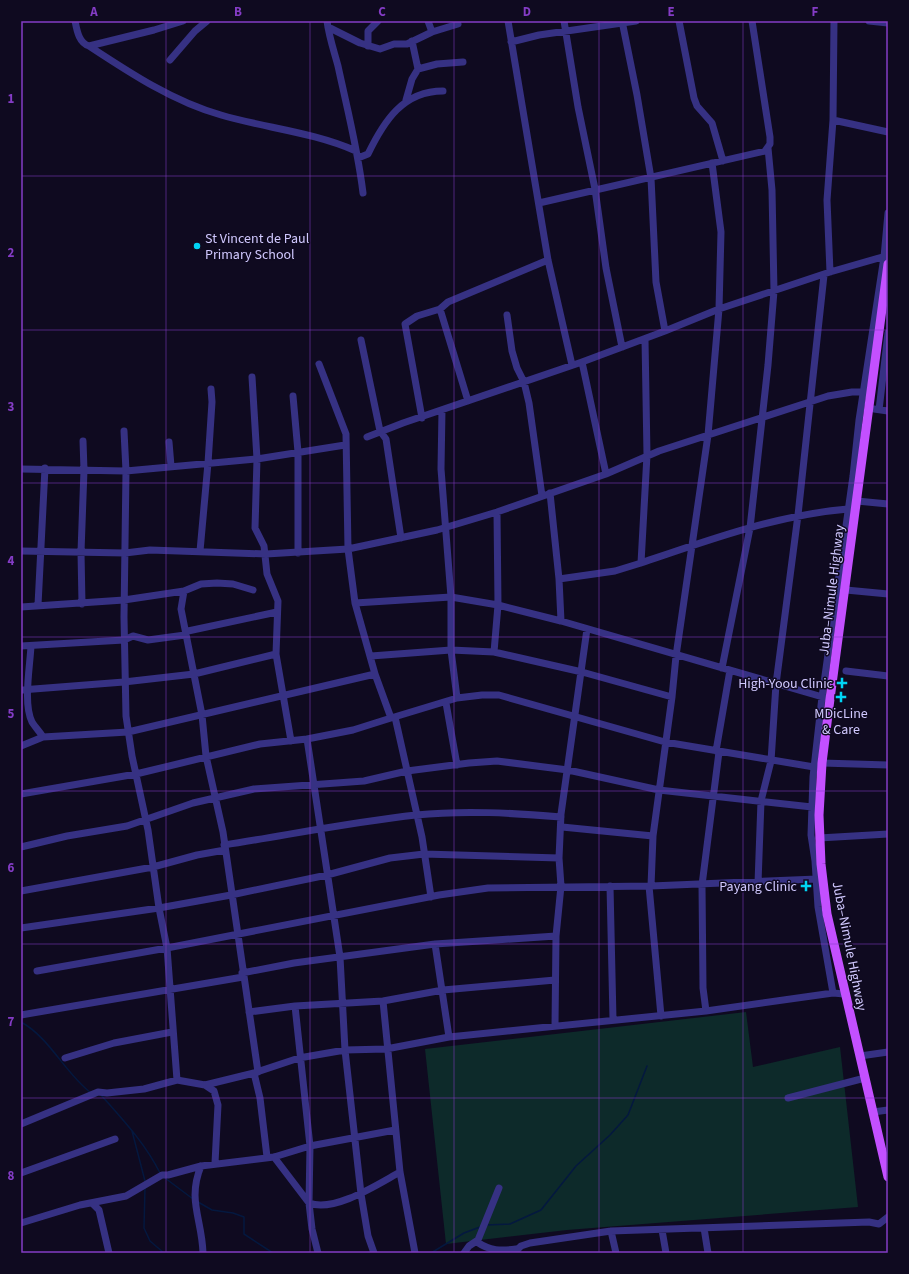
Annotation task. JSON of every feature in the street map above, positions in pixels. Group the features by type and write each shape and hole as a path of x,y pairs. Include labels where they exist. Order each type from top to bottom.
{"main road":[{"name":"Juba–Nimule Highway","path":"886,259 884,320 866,391 868,408 846,590 826,698 818,765 819,838 827,914 844,994 887,1161 888,1178"}],"street":[{"path":"75,21 79,36 85,44 172,96 201,108 245,122 333,141 357,154 368,154 378,132 406,100 412,79 418,70 437,64 463,62"},
{"path":"89,46 154,30 183,21"},
{"path":"170,60 195,31 207,21"},
{"path":"368,46 368,31 378,21"},
{"path":"428,21 432,32"},
{"path":"508,21 548,260 572,365"},
{"path":"564,21 578,107 595,189 606,268 622,347"},
{"path":"511,42 539,35 636,21"},
{"path":"679,21 694,98 697,106 712,124 723,161"},
{"path":"722,668 750,528 774,291 772,190 768,148 770,144 770,137 752,21"},
{"path":"758,883 761,801 770,761 776,684 827,274 827,200 834,120 834,21"},
{"path":"869,21 888,23"},
{"path":"622,22 637,95 651,178 656,282 665,332"},
{"path":"328,24 368,46 383,49 394,44 402,44 412,41 432,32 458,24"},
{"path":"328,24 357,154 363,193"},
{"path":"412,41 418,70"},
{"path":"406,100 430,91 443,90"},
{"path":"834,120 888,132"},
{"path":"539,203 753,154 765,151 768,148"},
{"path":"661,1016 650,886 658,790 666,742 691,546 708,435 719,309 721,232 712,163"},
{"path":"355,603 451,597 498,605 561,621 676,656 826,698 848,509 886,259 888,213"},
{"path":"367,437 380,431 422,418 665,332 719,309 827,274 886,259"},
{"path":"422,418 405,324 417,316 440,309 448,302 548,260"},
{"path":"440,309 468,401"},
{"path":"507,315 512,351 517,368 524,382 529,403 542,496"},
{"path":"879,410 888,333"},
{"path":"641,563 647,455 647,382 644,339"},
{"path":"361,340 380,431 386,439 401,538"},
{"path":"582,362 606,474"},
{"path":"319,364 346,434 348,549 355,603 376,674 393,718 407,771 417,815 431,897"},
{"path":"252,377 257,459 255,528 264,544 268,574 278,601 276,654 290,741"},
{"path":"200,551 208,463 212,402 211,389"},
{"path":"21,551 40,550 125,553 150,550 266,554 348,549 446,528 606,474 647,455 762,416 836,394 866,391"},
{"path":"293,396 298,452 298,553"},
{"path":"868,408 888,411"},
{"path":"442,410 441,469 451,597 451,650 457,698"},
{"path":"124,431 126,471 124,682 128,732 145,819 167,948 172,1032 177,1080"},
{"path":"82,604 81,552 84,470 83,441"},
{"path":"168,442 171,466"},
{"path":"21,470 45,468 126,471 257,459 345,445"},
{"path":"38,606 45,468"},
{"path":"550,493 560,579 561,621"},
{"path":"856,501 888,504"},
{"path":"560,579 615,571 691,546 798,515 848,509"},
{"path":"494,652 498,605 497,512"},
{"path":"21,607 124,600 184,591 201,584 233,584 253,590"},
{"path":"846,590 888,594"},
{"path":"184,591 181,609 202,715 206,756 224,847 249,1012 256,1072 270,1157 310,1203 315,1206 337,1202 361,1194 400,1172"},
{"path":"21,646 124,640 133,636 148,640 185,635 188,631 238,622 255,615 277,612"},
{"path":"555,1026 556,936 561,886 559,858 562,817 574,715 588,629"},
{"path":"31,646 24,689 30,716 44,737"},
{"path":"371,656 451,650 494,652 582,672 672,697"},
{"path":"24,689 124,682 194,674 276,654"},
{"path":"706,1011 703,988 702,885 714,797 718,752 730,670"},
{"path":"846,671 888,676"},
{"path":"21,746 44,737 128,732 376,674"},
{"path":"21,794 136,774 260,744 308,739 353,730 446,703 457,698 482,695 499,695 666,742 770,761 818,765 888,765"},
{"path":"446,703 457,764"},
{"path":"308,739 313,785 340,957 345,1050 361,1194 368,1236 374,1253"},
{"path":"21,847 67,836 114,830 215,797 254,789 364,781 407,771 457,764 497,761 568,770 658,790 812,807"},
{"path":"818,765 812,807 811,835 817,879 818,907 833,993"},
{"path":"21,891 153,867 224,847 417,815 490,813 562,817"},
{"path":"562,827 653,836"},
{"path":"819,838 888,834"},
{"path":"21,928 159,908 231,895 328,875 390,858 424,854 559,858"},
{"path":"37,971 167,948 431,897 488,888 702,885 817,879"},
{"path":"610,886 614,1019"},
{"path":"21,1015 170,990 340,957 435,944 556,936"},
{"path":"435,944 444,990 449,1037"},
{"path":"249,1012 295,1006 383,1001 444,990 555,980"},
{"path":"205,1085 256,1072 299,1058 345,1050 386,1049 449,1037 614,1019 706,1011 833,993 844,994"},
{"path":"383,1001 386,1049 400,1172 415,1253"},
{"path":"295,1006 299,1058 310,1146 310,1203 312,1235 318,1253"},
{"path":"65,1058 114,1043 172,1032"},
{"path":"860,1056 888,1052"},
{"path":"788,1098 865,1078"},
{"path":"21,1124 54,1112 98,1092 107,1093 144,1089 177,1080 205,1085 214,1091 218,1105 215,1163"},
{"path":"874,1112 888,1110"},
{"path":"21,1223 80,1205 93,1204 126,1196 162,1175 168,1176 215,1163 270,1157 310,1146 395,1130"},
{"path":"21,1173 115,1139"},
{"path":"201,1166 196,1178 194,1200 203,1253"},
{"path":"465,1252 477,1242 499,1188"},
{"path":"93,1204 99,1210 108,1253"},
{"path":"477,1242 485,1248 499,1251 515,1251 530,1243 611,1231 869,1222 879,1224 888,1217"},
{"path":"704,1228 708,1253"},
{"path":"662,1230 666,1253"},
{"path":"611,1231 616,1253"}],"green space":[{"path":"746,1012 753,1067 840,1047 858,1207 567,1230 446,1244 425,1049"}],"waterway":[{"path":"21,1022 49,1046 81,1085 91,1093"},
{"path":"487,1225 510,1224 541,1210 576,1166 610,1135 628,1115 647,1066"},
{"path":"101,1095 141,1142 160,1173"},
{"path":"132,1131 145,1181"},
{"path":"165,1178 193,1199"},
{"path":"145,1187 144,1228 150,1241 164,1253"},
{"path":"198,1202 212,1210 233,1213 244,1217 244,1234 273,1253"},
{"path":"431,1253 464,1233 480,1227"}],"place":[{"name":"St Vincent de Paul Primary School","path":"197,246"},
{"name":"High-Yoou Clinic","path":"842,683"},
{"name":"MDicLine & Care","path":"841,697"},
{"name":"Payang Clinic","path":"806,886"}]}
